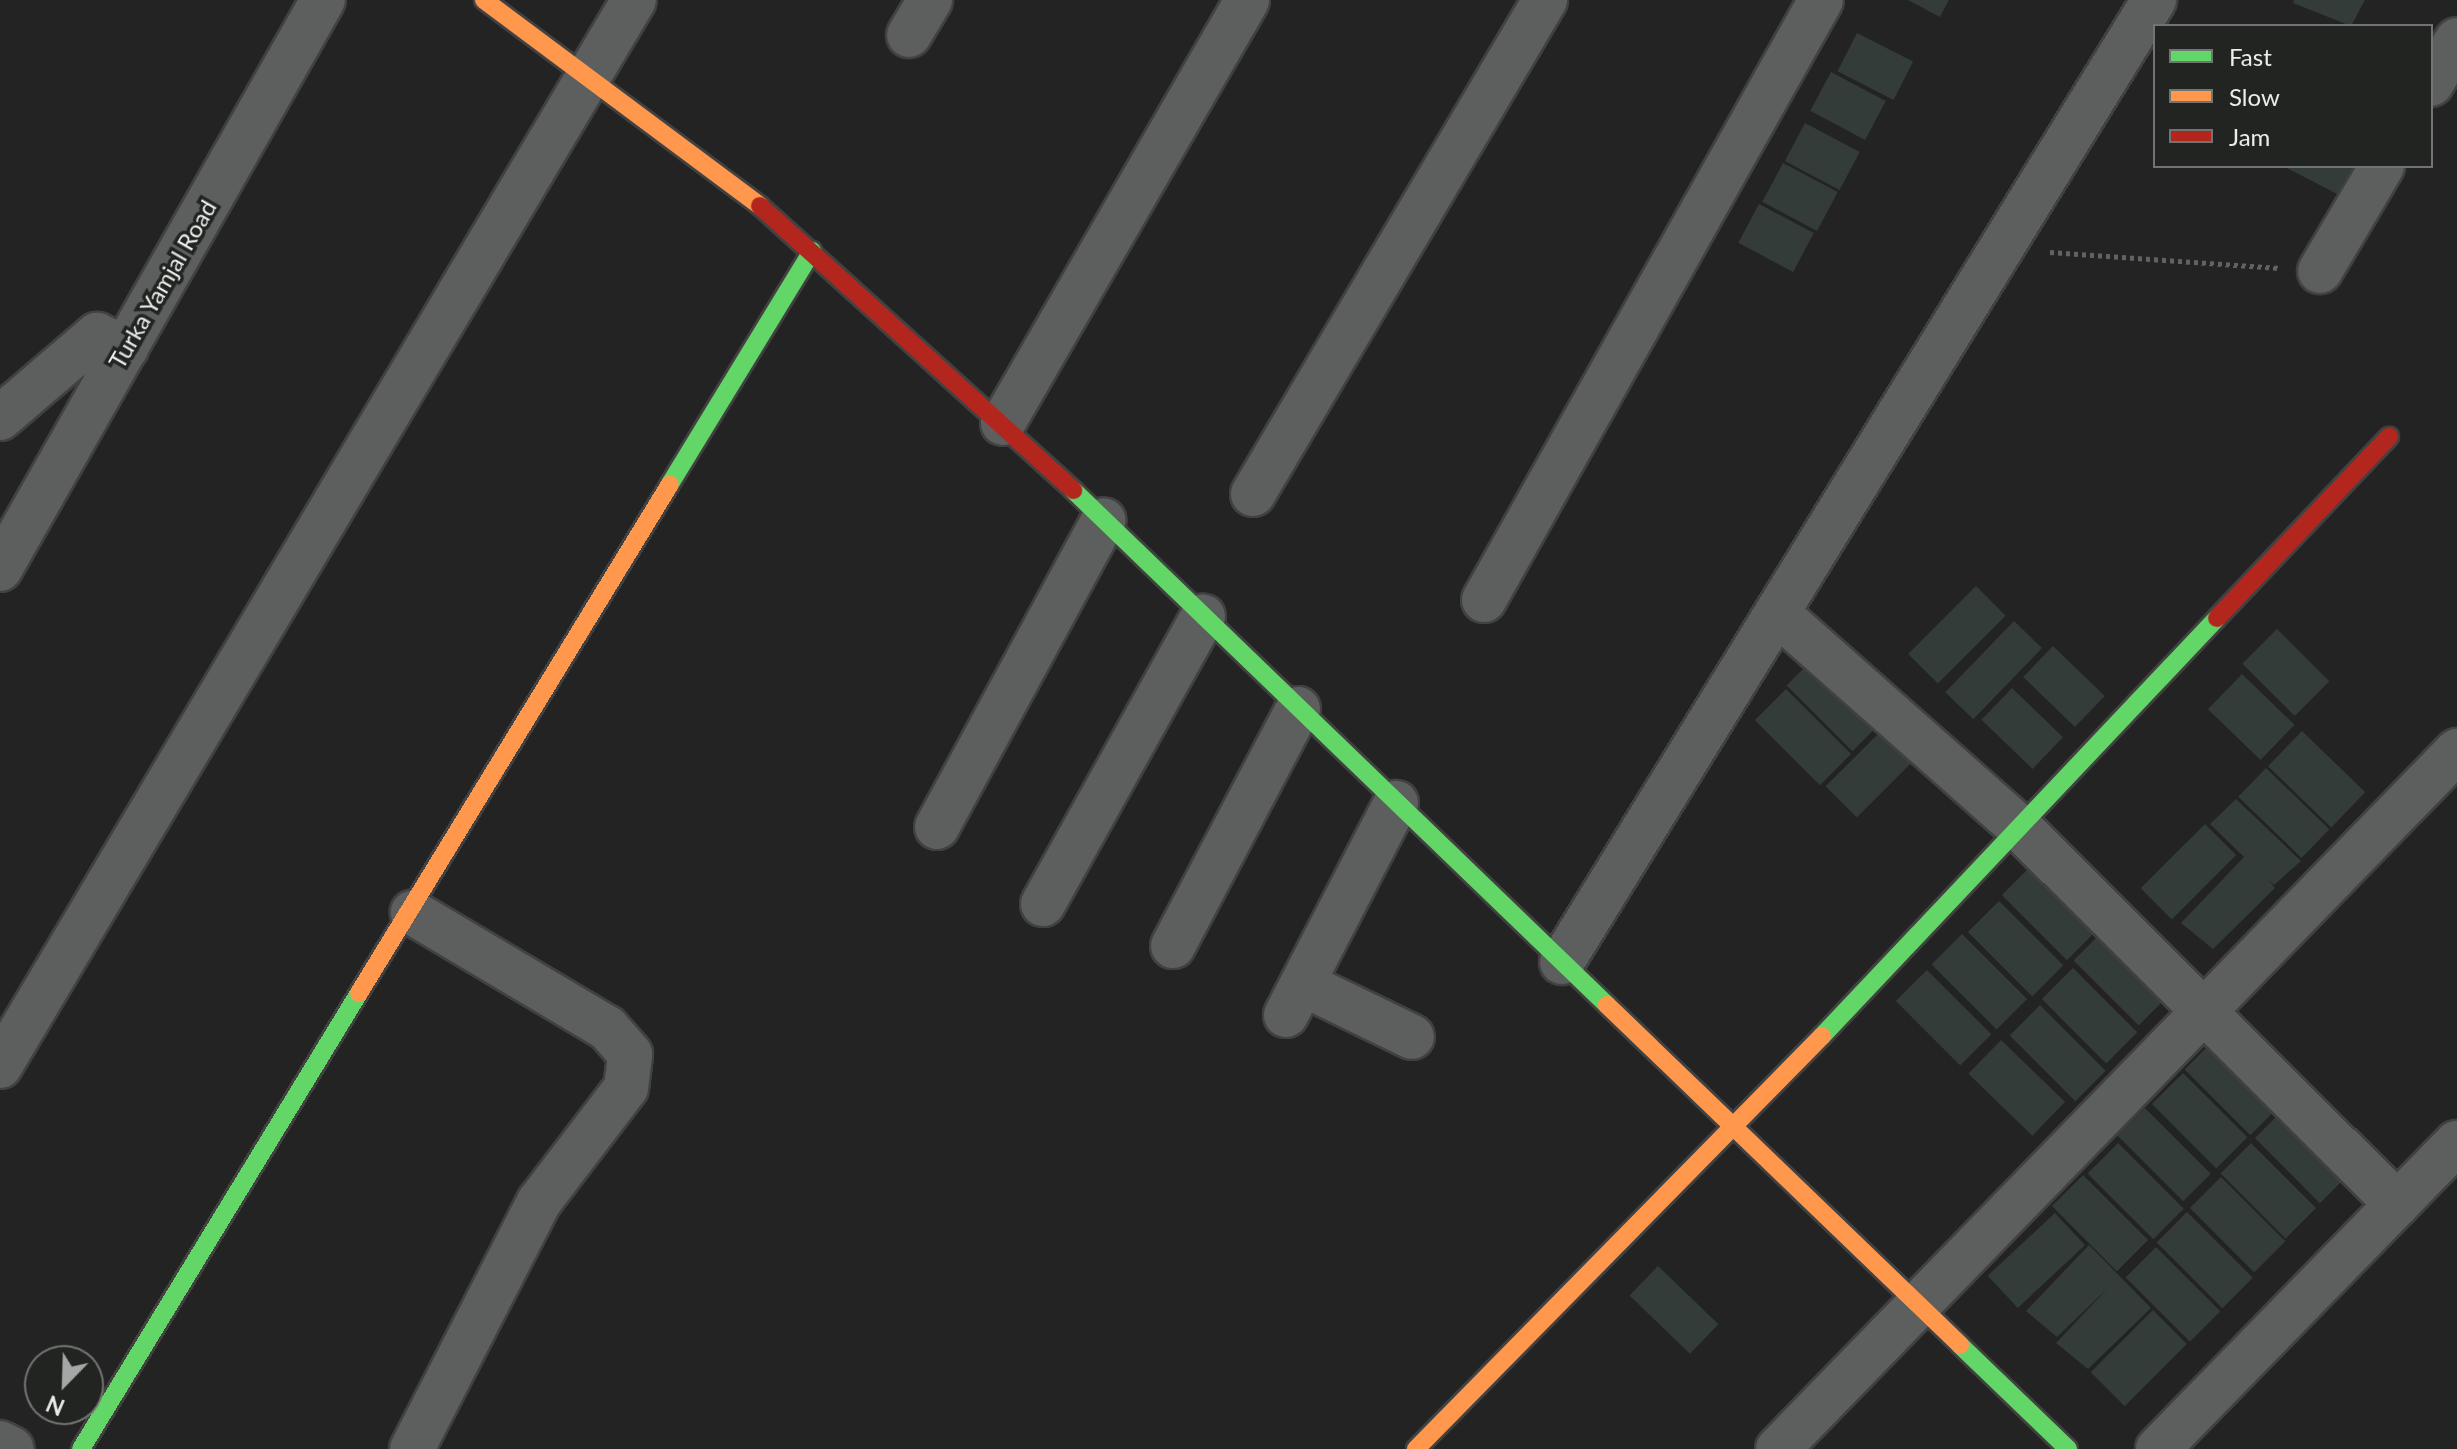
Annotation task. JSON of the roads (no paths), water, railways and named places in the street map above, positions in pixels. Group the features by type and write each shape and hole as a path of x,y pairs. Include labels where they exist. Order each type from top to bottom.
{"street":[{"name":"Turka Yamjal Road","path":"0,569 323,0"},
{"path":"484,0 590,72 812,251 1003,423 1733,1130 1920,1302 2068,1449"},
{"path":"0,1066 634,0"},
{"path":"1003,423 1247,0"},
{"path":"1253,494 1545,0"},
{"path":"1484,600 1821,0"},
{"path":"1562,962 2154,0"},
{"path":"2433,81 2457,40"},
{"path":"2320,271 2381,168"},
{"path":"81,1449 413,913 812,251"},
{"path":"0,418 97,335 126,348"},
{"path":"1416,1449 1733,1130 2389,437"},
{"path":"937,827 1104,520"},
{"path":"1777,613 2019,827 2209,1012 2397,1204"},
{"path":"1043,904 1203,617"},
{"path":"1173,946 1298,709"},
{"path":"1778,1449 2209,1012 2457,751"},
{"path":"1396,803 1295,1000 1412,1037"},
{"path":"412,1449 539,1202 626,1088 630,1054 607,1028 413,913"},
{"path":"2158,1449 2457,1143"},
{"path":"0,1443 12,1449"}]}
